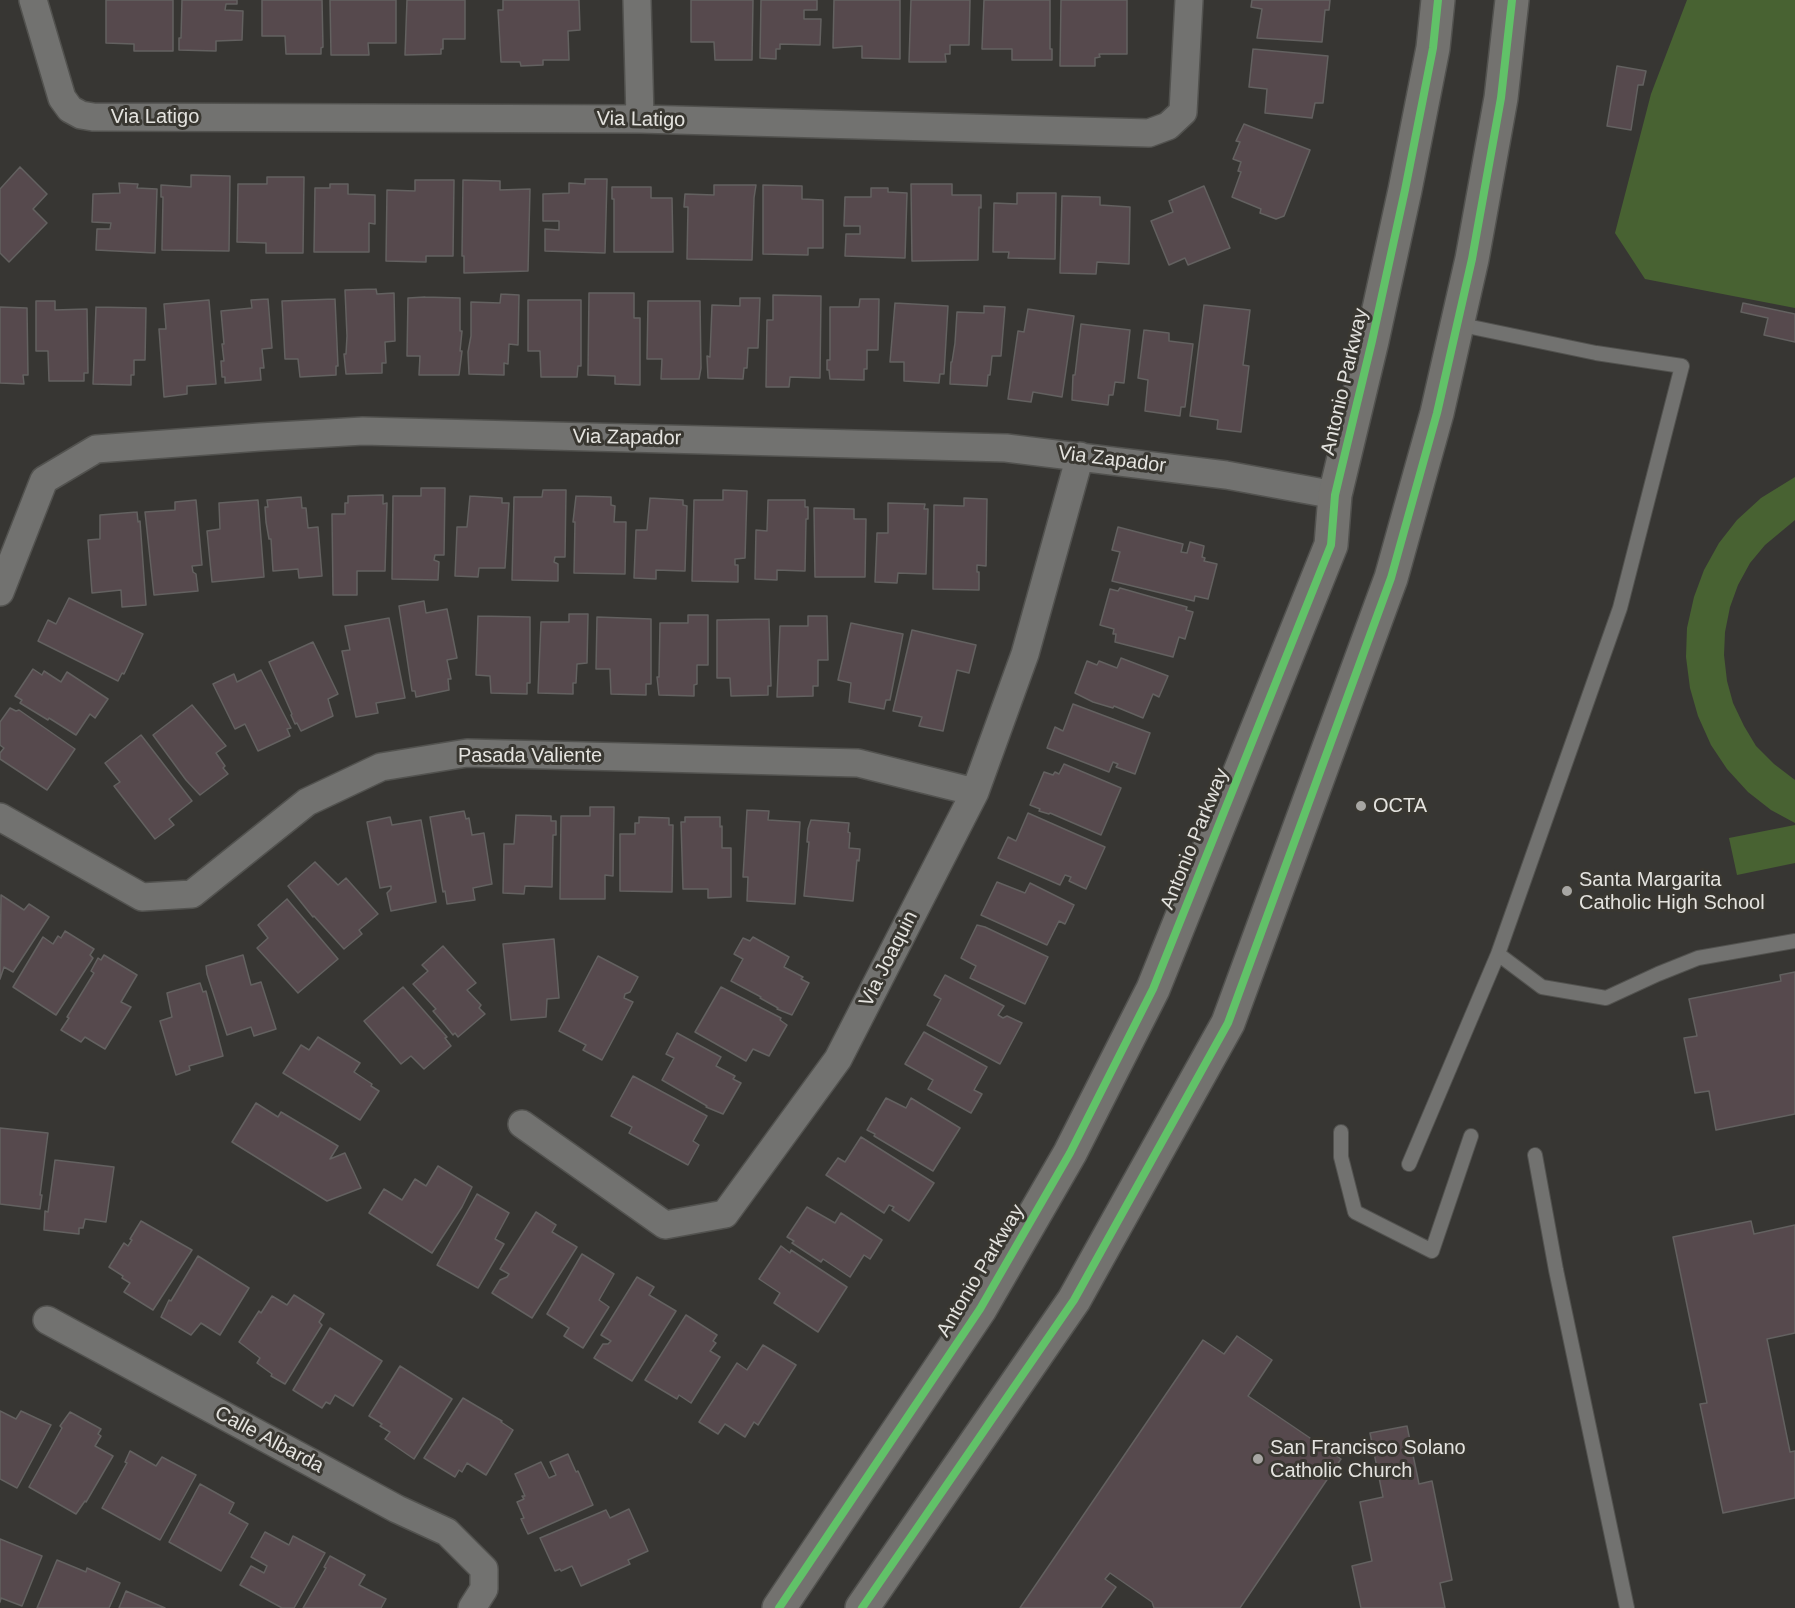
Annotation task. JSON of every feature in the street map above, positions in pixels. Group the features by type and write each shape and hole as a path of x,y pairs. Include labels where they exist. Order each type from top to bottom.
{"main road":[{"name":"Antonio Parkway","path":"779,1608 980,1309 1070,1153 1153,989 1331,545 1335,495 1405,190 1433,48 1438,0"},
{"path":"862,1608 1074,1300 1228,1023 1391,578 1437,412 1472,259 1502,98 1512,0"}],"street":[{"name":"Via Latigo","path":"33,0 62,98 70,109 81,115 93,117 640,119 1149,133 1168,126 1183,112 1189,0"},
{"path":"637,0 640,119"},
{"name":"Via Zapador","path":"0,592 44,480 96,449 363,431 1006,448 1226,475 1335,495"},
{"name":"Via Joaquin","path":"522,1124 665,1225 725,1214 838,1059 975,792 1025,654 1080,456"},
{"name":"Pasada Valiente","path":"0,817 142,897 192,894 307,802 381,767 467,753 858,764 975,792"},
{"name":"Calle Albarda","path":"47,1320 397,1509 447,1532 484,1569 484,1589 472,1608"}],"lane":[{"path":"1409,1164 1498,954 1620,609 1682,366 1596,353 1457,324"},
{"path":"1498,954 1542,987 1606,998 1698,958 1795,941"},
{"path":"1341,1132 1341,1157 1355,1212 1432,1251 1471,1136"},
{"path":"1535,1155 1556,1270 1627,1608"}],"green space":[{"path":"1687,0 1795,0 1795,308 1645,279 1615,233 1651,94"},
{"path":"1795,477 1795,520 1765,545 1750,563 1738,585 1730,607 1725,632 1724,655 1727,681 1733,703 1744,726 1756,746 1795,780 1795,823 1771,810 1748,792 1727,769 1711,745 1698,716 1690,688 1686,657 1687,628 1694,597 1704,570 1719,543 1737,520 1761,498"},
{"path":"1795,825 1795,863 1737,875 1729,838"}],"building":[{"path":"106,0 173,0 173,51 134,51 134,44 106,43"},
{"path":"182,0 237,0 237,4 226,4 225,10 243,11 242,40 216,41 216,51 179,50"},
{"path":"262,0 322,0 323,47 321,54 286,54 285,36 262,36"},
{"path":"330,0 396,0 396,43 368,43 369,55 331,55"},
{"path":"407,0 465,0 465,39 443,39 441,54 405,55"},
{"path":"503,0 579,0 580,30 568,31 569,60 543,60 543,65 521,66 520,62 501,62 498,10 503,10"},
{"path":"691,0 753,0 752,60 715,60 714,42 691,42"},
{"path":"761,0 817,0 817,10 804,10 804,19 821,19 820,45 780,44 780,49 776,49 776,59 760,58"},
{"path":"834,0 900,0 900,59 862,58 862,46 833,48"},
{"path":"911,0 970,0 969,45 950,45 950,54 945,54 946,62 909,62"},
{"path":"984,0 1050,0 1052,60 1012,60 1012,49 982,49"},
{"path":"1061,0 1127,0 1127,54 1099,54 1100,57 1095,58 1095,66 1060,66"},
{"path":"1252,0 1330,0 1329,10 1325,10 1322,42 1257,38 1262,9 1251,7"},
{"path":"1253,49 1328,56 1323,103 1315,103 1312,118 1265,113 1267,89 1249,87"},
{"path":"1617,66 1646,71 1643,85 1638,85 1631,130 1607,126"},
{"path":"1244,124 1310,150 1284,216 1276,219 1260,213 1261,209 1232,197 1241,172 1238,171 1241,162 1233,159 1240,142 1236,141"},
{"path":"20,167 47,194 33,209 47,223 9,262 0,253 0,189"},
{"path":"191,175 230,176 229,251 162,250 163,197 161,197 161,185 191,187"},
{"path":"267,177 304,177 303,253 266,253 266,243 237,242 238,184 267,184"},
{"path":"585,179 607,179 605,253 545,251 545,229 559,230 559,221 543,221 543,194 569,193 569,183 585,184"},
{"path":"415,180 454,180 453,256 426,256 426,262 386,261 387,190 415,191"},
{"path":"463,180 500,181 500,190 530,189 528,271 464,273 464,256 462,256"},
{"path":"119,183 138,184 137,188 157,189 155,253 96,250 97,229 110,229 111,223 92,222 93,194 120,193"},
{"path":"330,184 348,184 348,194 375,195 375,224 369,223 369,252 314,252 315,188 330,188"},
{"path":"911,184 952,184 952,195 981,195 978,260 912,261"},
{"path":"714,185 756,185 752,260 687,259 688,207 684,207 685,194 714,195"},
{"path":"763,185 802,186 802,199 823,200 823,248 808,248 808,255 763,254"},
{"path":"1204,186 1230,248 1188,265 1185,258 1169,265 1151,221 1173,212 1169,201"},
{"path":"612,187 651,187 651,198 672,198 673,252 614,252"},
{"path":"871,188 888,188 888,192 907,193 905,258 845,256 846,234 860,234 860,226 844,226 845,197 871,197"},
{"path":"1017,193 1056,193 1055,259 1008,258 1009,252 993,252 994,203 1017,204"},
{"path":"1062,196 1100,197 1100,205 1130,207 1129,264 1097,262 1096,274 1060,273"},
{"path":"376,289 377,294 394,293 395,341 385,342 386,363 382,363 382,373 346,374 345,290"},
{"path":"589,293 634,293 634,318 640,318 640,385 615,384 615,376 588,375"},
{"path":"501,294 519,295 518,345 509,344 508,364 504,363 504,375 469,374 471,302 500,303"},
{"path":"773,295 821,296 820,378 790,377 789,387 766,387 767,320 773,320"},
{"path":"408,298 460,298 460,331 462,331 460,351 462,351 459,375 419,375 420,356 407,356"},
{"path":"740,298 760,298 758,348 748,348 747,368 744,368 743,379 708,378 707,356 710,357 712,305 740,306"},
{"path":"268,299 272,348 262,349 264,368 260,368 261,380 225,383 225,377 222,377 221,361 224,361 222,344 224,344 221,311 252,308 251,300"},
{"path":"335,299 338,366 336,366 336,375 300,377 298,359 285,359 282,301"},
{"path":"860,299 879,299 878,350 867,350 867,369 864,369 864,380 830,379 827,360 830,360 830,307 859,307"},
{"path":"209,300 216,384 187,386 187,394 164,397 159,329 166,329 164,304"},
{"path":"528,300 581,300 581,366 578,366 577,377 541,377 540,351 528,351"},
{"path":"36,301 55,301 55,310 87,309 88,373 84,373 84,381 49,381 48,351 36,351"},
{"path":"648,301 700,301 701,368 699,379 661,379 662,359 647,359"},
{"path":"895,303 948,306 944,374 940,374 939,383 904,381 904,362 890,362"},
{"path":"1743,303 1795,314 1795,342 1764,335 1768,318 1741,312"},
{"path":"1204,305 1250,310 1243,365 1249,366 1241,432 1217,429 1218,420 1190,416"},
{"path":"984,306 1005,307 1001,356 992,356 987,386 950,384 957,312 984,313"},
{"path":"0,307 27,308 28,375 23,375 24,384 0,383"},
{"path":"96,307 146,308 145,360 134,360 131,385 93,384"},
{"path":"1028,309 1074,316 1062,397 1033,392 1031,402 1008,399 1018,331 1024,332"},
{"path":"1081,324 1130,330 1124,383 1115,382 1113,395 1109,395 1108,405 1072,400 1073,375 1075,375"},
{"path":"1144,330 1169,333 1169,341 1193,344 1185,407 1181,407 1180,416 1145,411 1148,380 1138,378"},
{"path":"421,488 445,488 444,555 435,555 434,560 439,562 438,580 392,579 393,496 421,496"},
{"path":"543,490 566,490 565,557 555,557 554,562 558,564 558,581 512,580 514,497 542,497"},
{"path":"723,490 747,491 745,558 735,559 735,565 738,565 738,582 692,581 694,500 723,500"},
{"path":"383,495 383,504 387,503 385,571 357,571 357,595 333,595 332,514 345,514 345,503 348,503 348,496"},
{"path":"470,496 502,498 502,503 509,503 505,568 479,568 478,577 455,576 457,527 467,527"},
{"path":"576,496 611,497 611,505 615,506 614,522 626,522 625,574 574,573 575,522 573,522"},
{"path":"301,497 302,508 306,508 308,528 318,527 322,576 299,578 298,569 273,571 271,539 269,539 266,522 267,500"},
{"path":"650,498 683,500 683,505 687,506 685,571 656,570 656,579 634,578 636,530 647,530"},
{"path":"964,498 987,499 986,566 977,565 979,590 933,589 934,505 964,506"},
{"path":"196,500 202,565 192,566 196,574 198,591 154,595 145,512 175,510 175,502"},
{"path":"258,500 264,577 212,582 207,531 220,529 219,503"},
{"path":"768,500 805,500 805,507 808,507 805,571 777,570 777,580 755,579 756,530 767,531"},
{"path":"888,503 925,504 924,509 928,509 926,574 898,573 897,583 875,582 877,533 888,533"},
{"path":"814,508 854,509 854,519 866,519 865,577 815,577"},
{"path":"137,512 138,522 140,521 146,605 122,607 121,590 92,593 88,540 100,539 100,515"},
{"path":"1118,527 1183,544 1181,552 1187,553 1190,542 1204,546 1202,557 1205,558 1204,561 1217,564 1208,599 1195,596 1194,601 1112,581 1120,552 1112,550"},
{"path":"1120,588 1187,607 1186,610 1193,612 1185,639 1179,637 1173,657 1115,642 1114,629 1100,625 1110,589 1118,591"},
{"path":"69,598 143,634 124,674 122,673 118,681 38,641 48,620 56,624"},
{"path":"424,601 426,613 447,609 457,658 447,660 451,679 448,679 449,690 416,697 415,691 412,691 399,606"},
{"path":"569,614 588,614 587,663 577,664 573,694 538,693 541,622 569,622"},
{"path":"688,615 708,615 708,665 697,665 697,684 694,685 694,696 659,695 657,677 659,677 660,623 688,623"},
{"path":"478,616 530,617 530,683 527,683 527,694 491,693 490,676 476,675"},
{"path":"808,616 827,616 828,660 818,660 818,686 813,686 813,696 777,697 780,626 808,626"},
{"path":"597,617 651,619 651,684 646,684 646,695 611,694 610,669 596,669"},
{"path":"389,618 405,698 376,703 378,713 356,717 342,651 350,650 345,626"},
{"path":"769,619 771,686 768,686 768,695 731,696 730,678 717,678 717,620"},
{"path":"851,623 903,634 890,700 886,700 884,709 849,702 851,683 838,680"},
{"path":"912,630 976,645 969,673 957,670 943,731 919,726 922,717 893,711"},
{"path":"313,642 338,694 328,699 333,716 301,731 297,723 295,724 269,662"},
{"path":"1121,658 1168,676 1159,697 1153,694 1143,718 1114,706 1113,708 1093,702 1075,693 1087,661 1097,665 1099,661 1117,668"},
{"path":"33,669 42,675 44,671 61,682 67,672 108,699 95,718 90,714 76,735 20,703 22,700 15,696"},
{"path":"261,670 291,728 287,729 290,736 258,751 245,724 235,729 213,684 234,674 237,682"},
{"path":"1073,704 1150,733 1135,774 1116,767 1118,764 1113,762 1109,772 1047,748 1055,727 1063,731"},
{"path":"192,705 226,746 216,753 228,774 200,795 153,735"},
{"path":"10,708 19,710 75,749 47,790 0,759 0,753 4,748 0,745 0,722"},
{"path":"141,735 192,801 169,819 174,825 155,839 114,786 120,782 105,763"},
{"path":"1064,764 1121,788 1101,835 1050,813 1039,811 1040,809 1030,805 1044,772 1059,774"},
{"path":"590,807 614,807 613,876 605,875 605,899 560,899 561,816 590,816"},
{"path":"747,810 769,811 768,820 800,822 795,904 747,901 748,877 743,877"},
{"path":"464,811 466,819 469,818 472,835 484,833 492,884 473,888 475,900 447,904 430,817"},
{"path":"1028,813 1105,847 1086,889 1069,881 1071,877 1065,875 1060,885 998,858 1008,837 1016,841"},
{"path":"516,815 551,816 551,821 556,821 556,835 553,835 552,887 525,886 524,894 503,893 504,844 514,844"},
{"path":"390,817 392,825 421,820 436,902 391,911 387,893 391,886 380,888 367,822"},
{"path":"639,817 669,818 669,825 673,825 672,892 620,891 620,834 635,834 635,823 639,823"},
{"path":"685,817 720,817 722,848 731,848 731,897 708,898 708,889 683,889 681,822 685,822"},
{"path":"811,820 849,823 849,848 860,849 853,901 804,896 808,829"},
{"path":"315,862 338,885 346,878 378,914 359,930 362,934 344,949 313,917 288,886"},
{"path":"997,882 1025,893 1030,883 1074,905 1065,924 1059,921 1047,945 981,915"},
{"path":"1,895 24,910 29,904 49,917 13,972 4,967 0,979"},
{"path":"287,899 338,959 298,993 257,948 268,938 258,925"},
{"path":"977,925 1048,957 1025,1004 970,978 976,966 961,958"},
{"path":"65,931 94,949 90,955 93,958 56,1015 13,987 43,937 53,944 58,936 61,938"},
{"path":"753,937 789,957 784,967 803,977 801,979 809,983 792,1015 777,1009 761,997 731,981 743,959 734,954 743,938 750,941"},
{"path":"554,939 559,998 547,999 546,1017 511,1020 503,944"},
{"path":"443,946 476,983 467,990 481,1005 479,1008 485,1014 458,1037 455,1033 453,1035 433,1011 436,1009 413,984 428,971 422,965"},
{"path":"104,955 137,975 121,1002 131,1007 105,1049 85,1037 81,1042 61,1030 94,973 91,971 98,958 101,960"},
{"path":"243,955 251,985 261,982 276,1029 254,1036 251,1027 227,1035 207,974 206,966"},
{"path":"598,956 638,977 624,998 633,1002 602,1060 583,1050 586,1045 559,1031"},
{"path":"1795,972 1795,1114 1716,1130 1709,1091 1695,1093 1684,1038 1697,1036 1689,999 1781,981 1780,975"},
{"path":"945,975 1004,1006 998,1015 1003,1018 1007,1016 1022,1023 1000,1064 927,1025 941,999 934,995"},
{"path":"200,983 203,992 206,991 223,1056 189,1066 190,1070 176,1075 160,1021 172,1017 167,993"},
{"path":"403,987 447,1037 445,1038 451,1046 424,1069 411,1056 401,1064 364,1021"},
{"path":"721,987 781,1018 780,1020 787,1025 769,1056 753,1049 746,1061 695,1032"},
{"path":"924,1032 987,1067 974,1090 982,1094 971,1113 928,1089 933,1080 905,1064"},
{"path":"677,1033 721,1057 716,1066 735,1076 733,1079 741,1083 723,1114 706,1107 662,1080 674,1058 666,1054"},
{"path":"318,1037 360,1063 354,1072 379,1091 360,1120 283,1073 301,1045 309,1050"},
{"path":"633,1076 707,1116 693,1141 699,1145 688,1165 629,1133 632,1127 611,1116"},
{"path":"886,1098 906,1108 911,1098 960,1128 933,1171 867,1130"},
{"path":"256,1103 278,1117 281,1112 338,1146 330,1159 345,1153 361,1188 327,1201 232,1142"},
{"path":"0,1128 48,1133 40,1209 0,1204"},
{"path":"861,1137 934,1183 909,1221 892,1210 894,1207 889,1205 884,1213 826,1175 838,1158 845,1162"},
{"path":"55,1160 114,1167 106,1222 85,1219 83,1228 79,1228 79,1234 44,1230 45,1211 48,1212"},
{"path":"438,1166 472,1187 462,1207 432,1253 369,1213 384,1189 402,1200 415,1179 426,1186"},
{"path":"477,1194 509,1213 495,1239 504,1244 478,1288 437,1265"},
{"path":"807,1207 835,1223 841,1213 882,1240 870,1259 864,1255 850,1277 823,1259 821,1262 792,1243 794,1241 787,1237"},
{"path":"536,1212 556,1225 552,1232 577,1247 532,1318 492,1293 500,1280 509,1274 500,1269"},
{"path":"141,1221 192,1250 153,1310 124,1292 130,1283 109,1267 124,1243 128,1246"},
{"path":"1751,1221 1754,1234 1795,1225 1795,1333 1767,1339 1790,1452 1795,1451 1795,1498 1723,1513 1700,1404 1707,1403 1673,1237"},
{"path":"781,1246 790,1253 791,1250 847,1287 818,1332 774,1303 780,1293 759,1279"},
{"path":"582,1254 614,1274 599,1300 609,1307 583,1348 564,1336 569,1328 547,1314"},
{"path":"198,1256 249,1288 220,1335 201,1323 191,1335 161,1317 169,1300 171,1301"},
{"path":"637,1277 654,1287 649,1295 676,1311 632,1381 594,1358 603,1344 611,1341 601,1335"},
{"path":"294,1295 324,1314 319,1322 322,1325 285,1384 271,1376 272,1374 257,1363 260,1358 239,1342 259,1311 261,1313 272,1296 287,1305"},
{"path":"686,1315 717,1335 713,1341 716,1343 710,1351 720,1357 691,1403 679,1395 677,1399 645,1380"},
{"path":"330,1328 382,1361 353,1406 335,1395 330,1404 326,1402 322,1408 293,1390"},
{"path":"1237,1336 1272,1360 1248,1396 1341,1459 1240,1608 1154,1608 1152,1602 1110,1573 1105,1579 1116,1587 1101,1608 1020,1608 1203,1340 1224,1354"},
{"path":"763,1345 796,1365 758,1425 754,1422 745,1437 725,1424 718,1434 699,1422 737,1363 747,1370"},
{"path":"400,1366 452,1399 414,1459 385,1439 390,1432 369,1416"},
{"path":"463,1398 513,1430 486,1475 467,1463 462,1472 459,1470 455,1477 424,1458"},
{"path":"0,1411 16,1419 21,1411 51,1425 17,1488 0,1479"},
{"path":"70,1412 101,1429 98,1434 101,1436 95,1446 113,1456 86,1502 76,1514 29,1487 62,1428 60,1426"},
{"path":"1407,1426 1419,1484 1432,1481 1452,1580 1440,1583 1445,1608 1361,1608 1352,1566 1372,1561 1360,1502 1383,1497 1370,1433"},
{"path":"130,1451 156,1466 162,1457 196,1475 160,1540 102,1508 127,1463 125,1462"},
{"path":"568,1454 593,1505 528,1534 517,1502 525,1496 515,1474 541,1462 549,1478 556,1475 550,1462"},
{"path":"200,1484 234,1503 229,1513 248,1524 221,1571 169,1542"},
{"path":"629,1509 648,1551 628,1560 630,1564 581,1586 572,1566 555,1571 540,1538 606,1510 610,1518"},
{"path":"265,1532 289,1545 293,1536 325,1553 294,1608 282,1608 240,1585 251,1566 264,1573 267,1566 251,1557"},
{"path":"0,1539 42,1556 22,1606 1,1598 0,1602"},
{"path":"330,1556 365,1575 359,1585 386,1599 381,1608 303,1608 326,1568 324,1567"},
{"path":"57,1560 86,1572 87,1568 120,1583 109,1608 37,1608"},
{"path":"126,1591 165,1608 119,1608"}],"cycle path":[{"path":"779,1608 980,1309 1070,1153 1153,989 1331,545 1335,495 1405,190 1433,48 1438,0"},
{"path":"862,1608 1074,1300 1228,1023 1391,578 1437,413 1472,259 1501,98 1512,0"}],"place":[{"name":"OCTA","path":"1361,806"},
{"name":"Santa Margarita Catholic High School","path":"1567,891"},
{"name":"San Francisco Solano Catholic Church","path":"1258,1459"}]}
